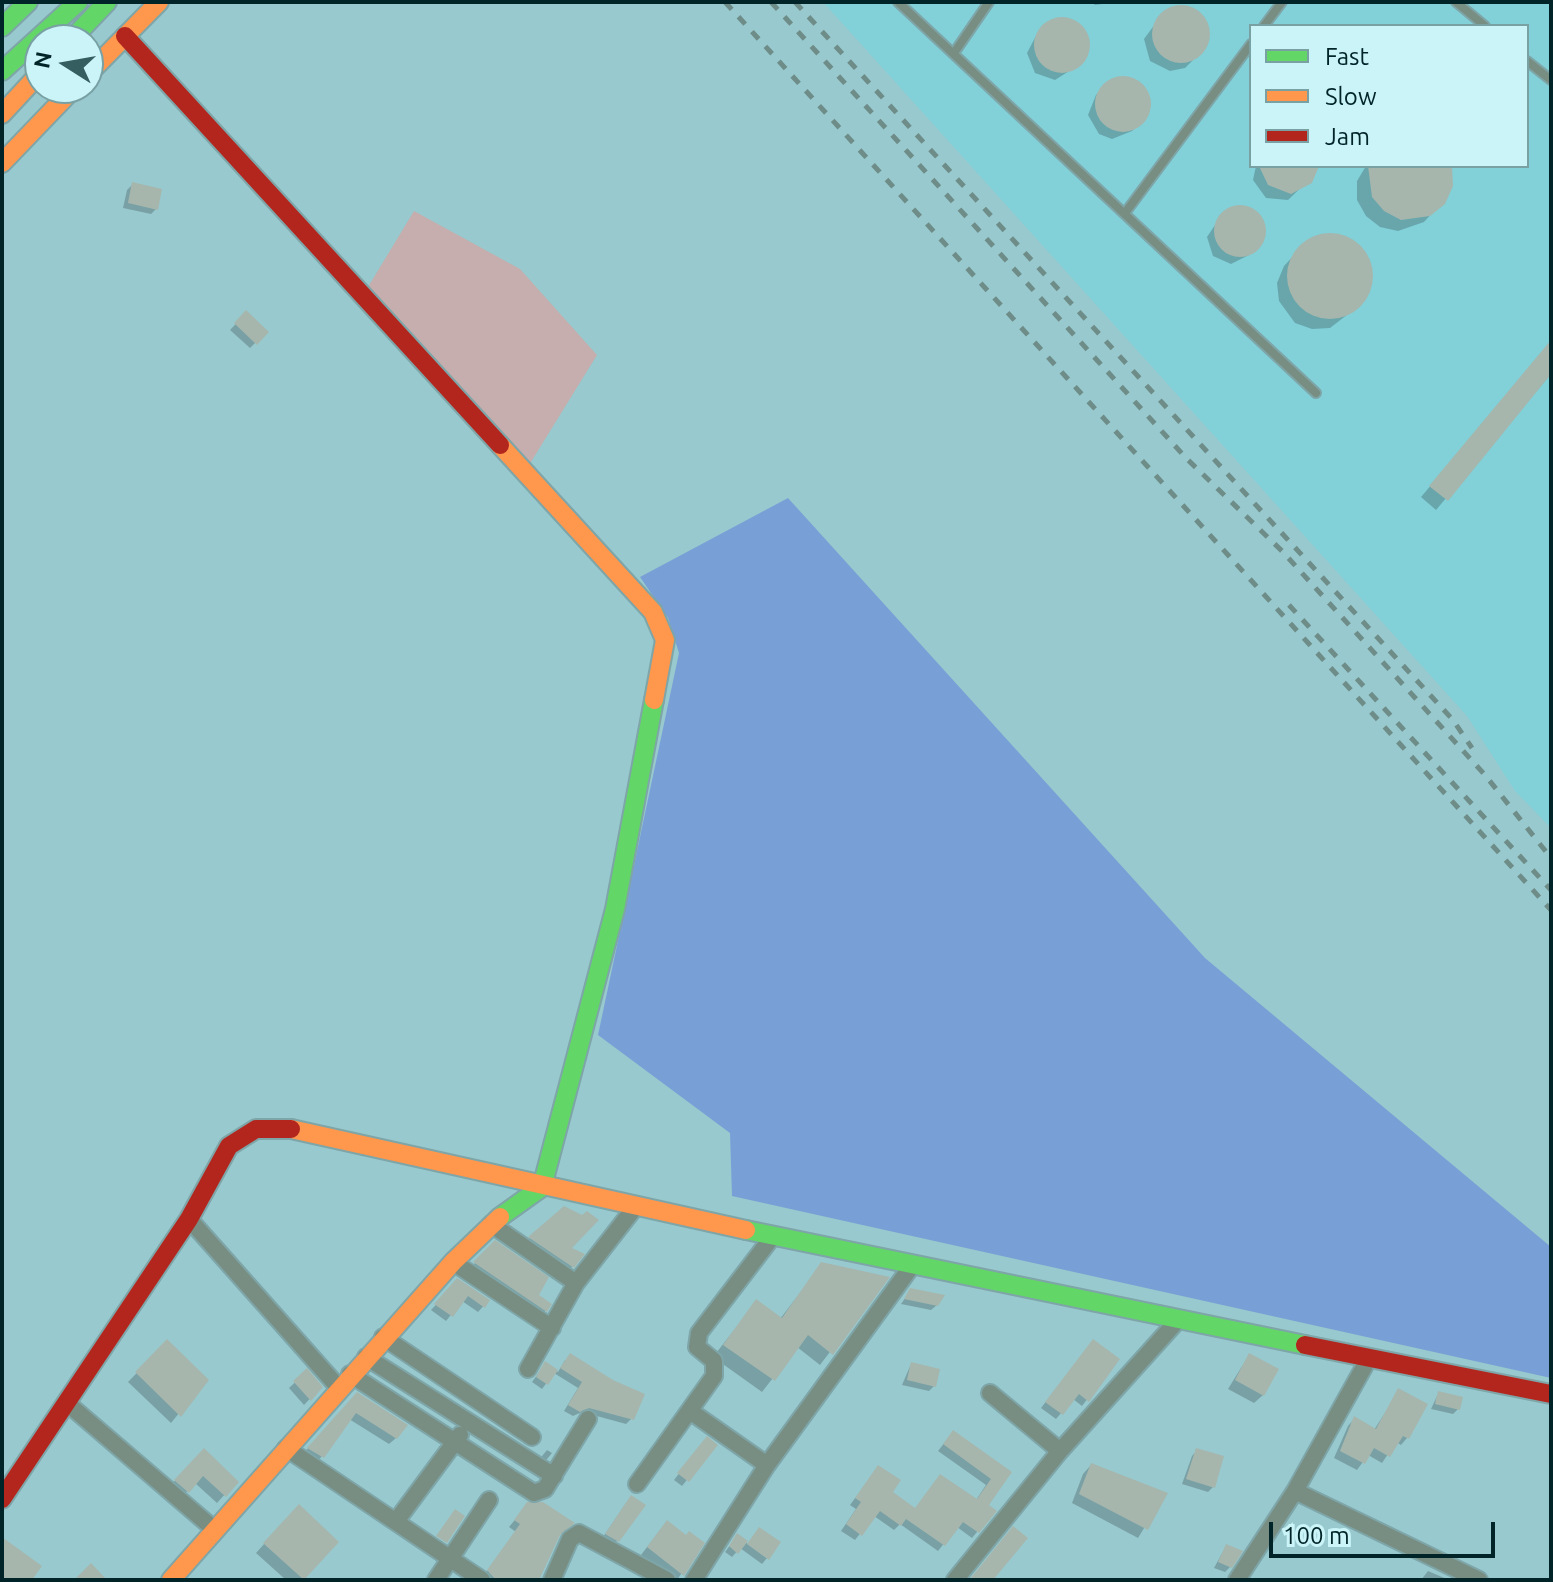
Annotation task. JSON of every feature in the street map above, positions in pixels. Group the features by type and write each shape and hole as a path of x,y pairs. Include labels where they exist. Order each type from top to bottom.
{"main road":[{"path":"2,27 28,2"},
{"path":"2,71 78,2"},
{"path":"86,24 107,2"},
{"path":"104,58 159,2"},
{"path":"125,36 653,612 662,626 663,656 615,909 542,1187 491,1224 453,1262 383,1337 171,1580"},
{"path":"2,114 24,90"},
{"path":"2,163 59,104"},
{"path":"2,1499 189,1219 229,1146 235,1139 256,1129 290,1129 911,1267 1551,1394"}],"street":[{"path":"528,1369 576,1283 636,1206"},
{"path":"189,1219 344,1381 455,1442 534,1493 545,1489 588,1419"},
{"path":"491,1224 576,1283"},
{"path":"637,1484 690,1411 716,1368 714,1361 697,1347 699,1333 773,1236"},
{"path":"453,1262 552,1328"},
{"path":"694,1580 767,1465 911,1267"},
{"path":"955,1580 1060,1451 1178,1320"},
{"path":"383,1337 532,1437"},
{"path":"366,1357 554,1476"},
{"path":"1237,1580 1295,1491 1369,1358"},
{"path":"990,1393 1060,1451"},
{"path":"67,1403 215,1530"},
{"path":"397,1520 481,1405"},
{"path":"690,1411 767,1465"},
{"path":"286,1448 482,1580"},
{"path":"1295,1491 1479,1580"},
{"path":"436,1580 489,1500"},
{"path":"552,1580 570,1539 579,1533 667,1580"}],"lane":[{"path":"898,2 1316,393"},
{"path":"954,53 989,2"},
{"path":"1266,24 1282,2"},
{"path":"1456,2 1483,24"},
{"path":"1125,213 1249,47"},
{"path":"1529,63 1551,80"}],"shaded area":[{"path":"823,2 1551,2 1551,828 1515,791 1467,716"},
{"path":"414,211 520,269 597,355 526,470 365,292"},
{"path":"788,498 1205,958 1551,1247 1551,1378 732,1196 730,1133 598,1035 679,653 668,618 640,577"}],"building":[{"path":"1181,5 1202,13 1210,34 1202,55 1181,63 1160,55 1152,34 1160,13"},
{"path":"1062,17 1081,26 1090,45 1081,64 1062,73 1043,64 1034,45 1043,26"},
{"path":"1123,76 1143,84 1151,104 1143,124 1123,132 1103,124 1095,104 1103,84"},
{"path":"1260,168 1318,168 1312,183 1291,194 1268,185"},
{"path":"1368,168 1452,168 1453,186 1445,204 1430,216 1401,220 1384,211 1372,197"},
{"path":"132,182 162,189 158,210 128,203"},
{"path":"1240,205 1258,213 1266,231 1258,249 1240,257 1222,249 1214,231 1222,213"},
{"path":"1330,233 1346,237 1360,246 1369,260 1373,276 1369,292 1360,306 1346,315 1330,319 1314,315 1300,306 1291,292 1287,276 1291,260 1300,246 1314,237"},
{"path":"246,310 269,332 257,345 234,323"},
{"path":"1551,340 1551,374 1448,501 1429,486"},
{"path":"564,1206 582,1215 587,1211 599,1220 572,1248 585,1254 574,1268 528,1237"},
{"path":"495,1240 549,1277 539,1295 552,1304 547,1312 473,1262"},
{"path":"821,1262 890,1277 833,1355 808,1335 775,1381 723,1345 756,1299 782,1318"},
{"path":"457,1278 490,1300 485,1308 468,1296 453,1317 434,1304"},
{"path":"910,1288 945,1295 938,1306 904,1299"},
{"path":"167,1339 209,1380 181,1417 135,1372"},
{"path":"1093,1339 1120,1359 1089,1402 1079,1394 1063,1415 1045,1402"},
{"path":"570,1353 613,1380 645,1394 634,1420 589,1408 580,1412 568,1405 582,1382 560,1368"},
{"path":"1249,1353 1279,1369 1264,1396 1235,1380"},
{"path":"545,1361 558,1370 548,1385 536,1377"},
{"path":"911,1362 940,1369 936,1387 907,1380"},
{"path":"307,1368 323,1387 311,1401 293,1381"},
{"path":"1398,1388 1428,1404 1409,1439 1403,1436 1390,1457 1374,1448 1365,1464 1340,1451 1354,1416 1376,1429"},
{"path":"1438,1391 1463,1397 1460,1410 1435,1404"},
{"path":"357,1392 408,1425 397,1439 356,1413 324,1458 307,1448"},
{"path":"953,1430 1012,1472 989,1505 997,1511 979,1533 963,1522 945,1546 906,1519 901,1526 880,1511 862,1536 846,1524 861,1502 855,1498 878,1465 901,1480 893,1492 915,1508 940,1474 977,1499 991,1479 943,1444"},
{"path":"707,1436 718,1445 689,1482 677,1473"},
{"path":"204,1448 239,1482 226,1497 203,1476 189,1493 174,1480"},
{"path":"1196,1448 1224,1456 1215,1488 1186,1479"},
{"path":"1091,1463 1168,1493 1148,1530 1079,1494"},
{"path":"631,1495 646,1505 619,1542 605,1534"},
{"path":"527,1502 543,1502 575,1523 560,1535 539,1580 496,1580 487,1570 520,1524 514,1520"},
{"path":"299,1504 339,1542 304,1580 263,1543"},
{"path":"455,1509 465,1516 447,1543 436,1536"},
{"path":"667,1520 686,1535 689,1531 705,1543 684,1576 647,1547"},
{"path":"1013,1526 1028,1538 993,1580 969,1580"},
{"path":"759,1527 781,1542 769,1560 747,1544"},
{"path":"737,1533 748,1541 738,1554 729,1546"},
{"path":"2,1537 42,1566 32,1580 2,1580"},
{"path":"1226,1544 1243,1551 1232,1568 1218,1562"},
{"path":"91,1563 107,1580 74,1580"}],"railway":[{"path":"725,2 1551,910"},
{"path":"771,2 1187,459 1282,551 1485,775 1551,858"},
{"path":"795,2 1453,720 1472,748"},
{"path":"1289,605 1551,890"}],"traffic: fast":[{"path":"2,27 28,2"},
{"path":"2,71 78,2"},
{"path":"86,24 107,2"},
{"path":"500,1217 542,1187 615,909 654,700"},
{"path":"746,1230 1305,1345"}],"traffic: slow":[{"path":"104,58 159,2"},
{"path":"2,114 24,90"},
{"path":"2,163 59,104"},
{"path":"500,445 653,612 665,640 654,700"},
{"path":"291,1129 746,1230"},
{"path":"171,1580 453,1262 500,1217"}],"traffic: jam":[{"path":"125,36 500,445"},
{"path":"2,1499 189,1219 229,1146 256,1129 291,1129"},
{"path":"1305,1345 1551,1394"}]}
